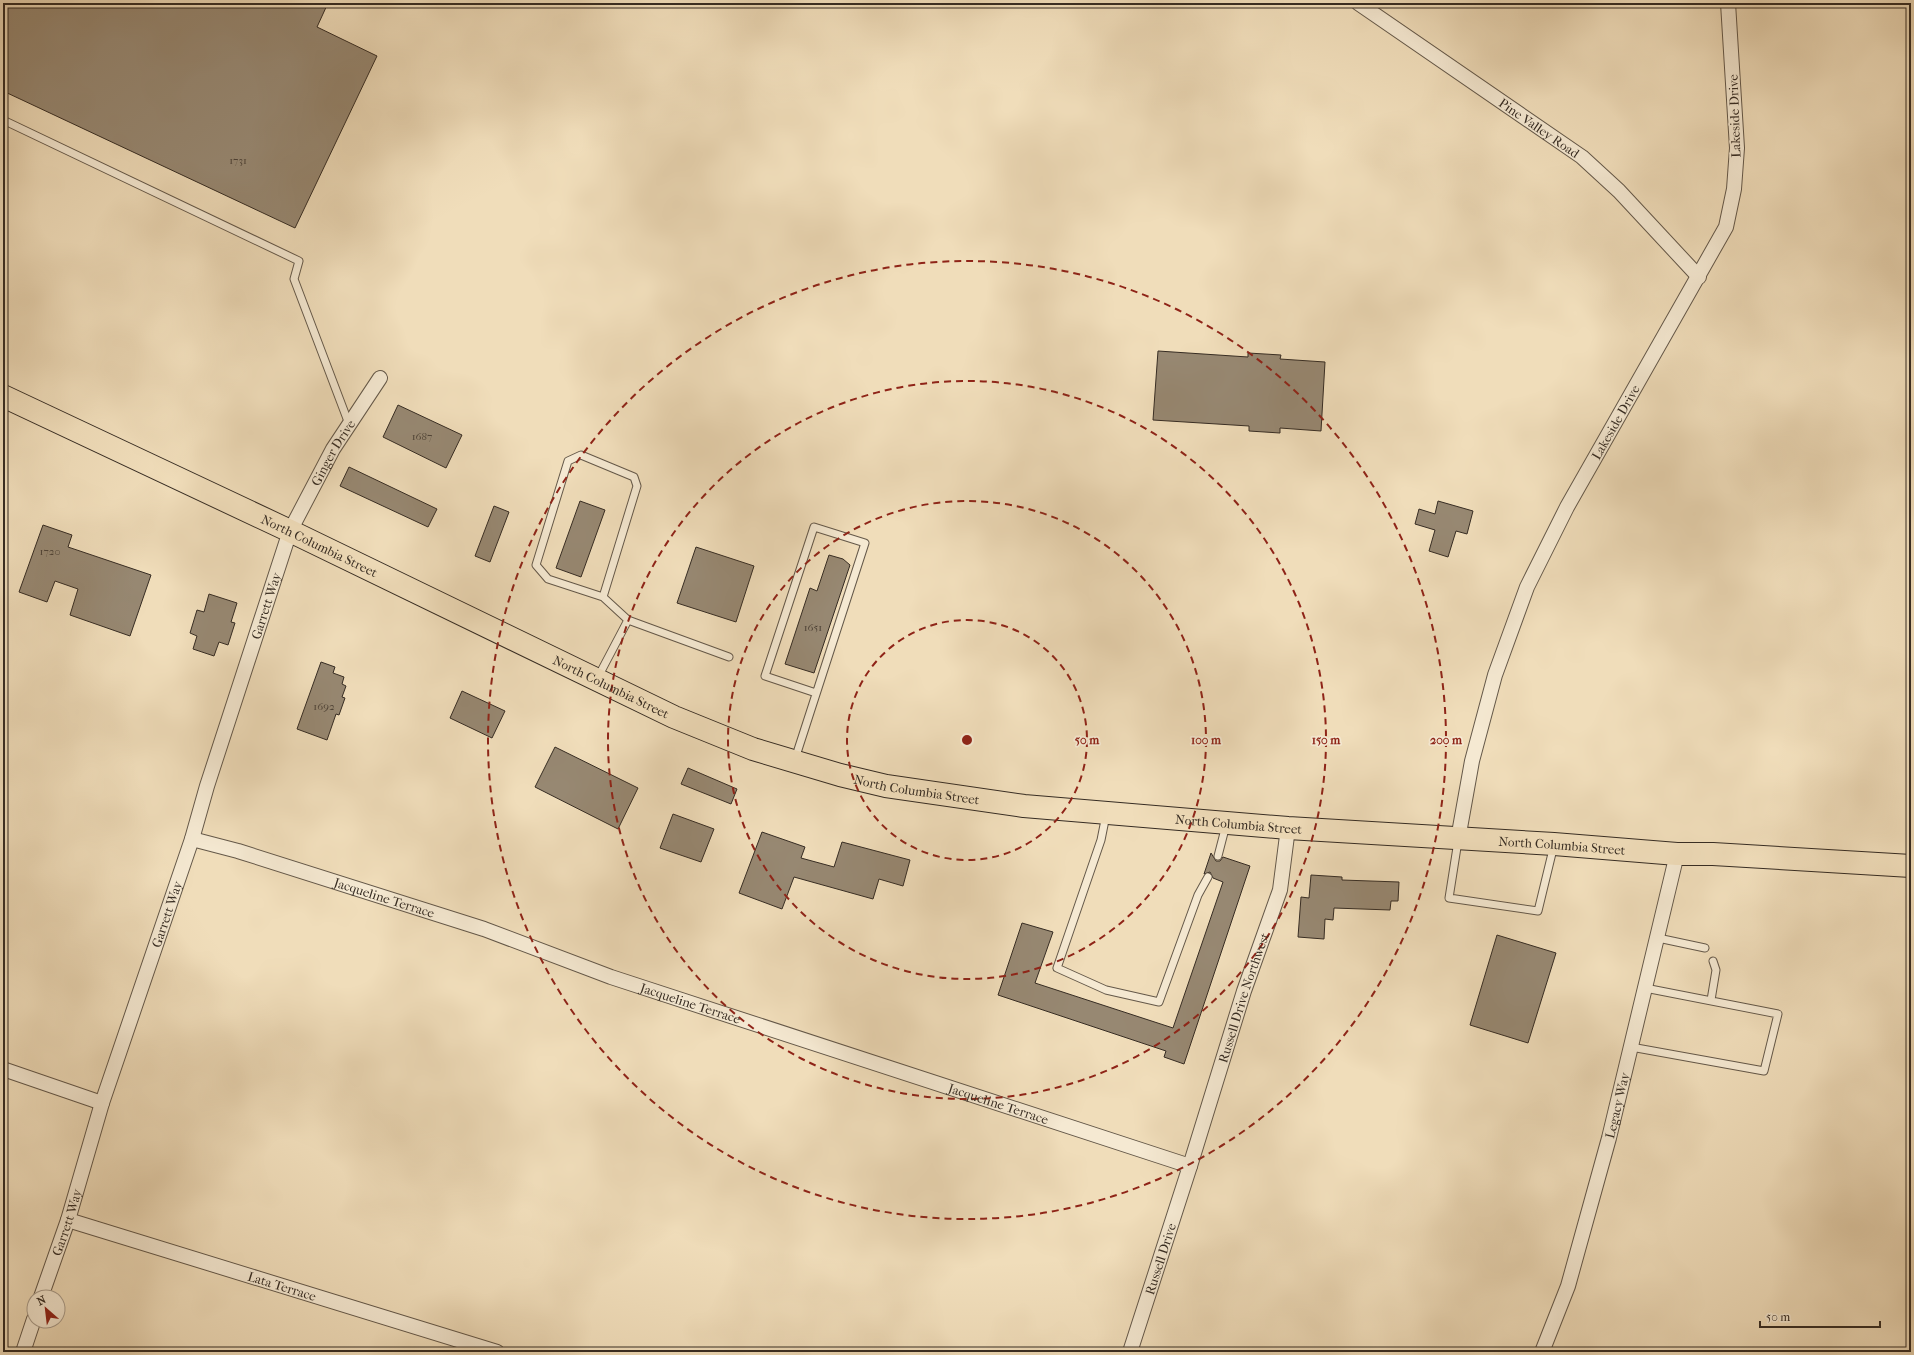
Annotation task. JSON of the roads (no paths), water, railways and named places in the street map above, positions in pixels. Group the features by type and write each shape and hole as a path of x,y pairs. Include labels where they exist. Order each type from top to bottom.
{"main road":[{"name":"North Columbia Street","path":"3,396 290,531 597,681 713,734 794,763 886,786 1024,806 1288,828 1554,844 1677,854 1713,854 1911,866"}],"street":[{"name":"Pine Valley Road","path":"1358,3 1582,157 1619,190 1699,277"},
{"name":"Lakeside Drive","path":"1458,839 1472,761 1491,688 1527,587 1567,507 1699,277 1726,227 1734,189 1737,148 1728,3"},
{"name":"Ginger Drive","path":"290,531 333,449 380,378"},
{"name":"Garrett Way","path":"44,1289 68,1220 102,1103 192,839 207,786 290,531"},
{"name":"Russell Drive Northwest","path":"1190,1166 1244,991 1280,890 1288,828"},
{"name":"Jacqueline Terrace","path":"192,839 238,851 476,927 611,977 1190,1166"},
{"name":"Legacy Way","path":"1542,1352 1568,1286 1609,1138 1677,854"},
{"path":"3,1069 102,1103"},
{"name":"Russell Drive","path":"1130,1352 1190,1166"},
{"name":"Lata Terrace","path":"68,1220 497,1352"},
{"path":"23,1352 31,1329"}],"lane":[{"path":"3,120 299,261 294,279 349,424"},
{"path":"603,597 637,486 634,477 581,455 568,461 536,564 548,579 603,597 628,620 729,657"},
{"path":"794,763 865,543 814,526 765,676 816,693"},
{"path":"597,681 628,620"},
{"path":"1106,813 1101,840 1057,968 1106,990 1159,1002 1198,895 1208,877"},
{"path":"1218,856 1227,823"},
{"path":"1458,839 1449,898 1538,912 1554,844"},
{"path":"1658,938 1705,948"},
{"path":"1711,1000 1716,970 1713,961"},
{"path":"1631,1046 1764,1070 1778,1014 1645,988"}]}
